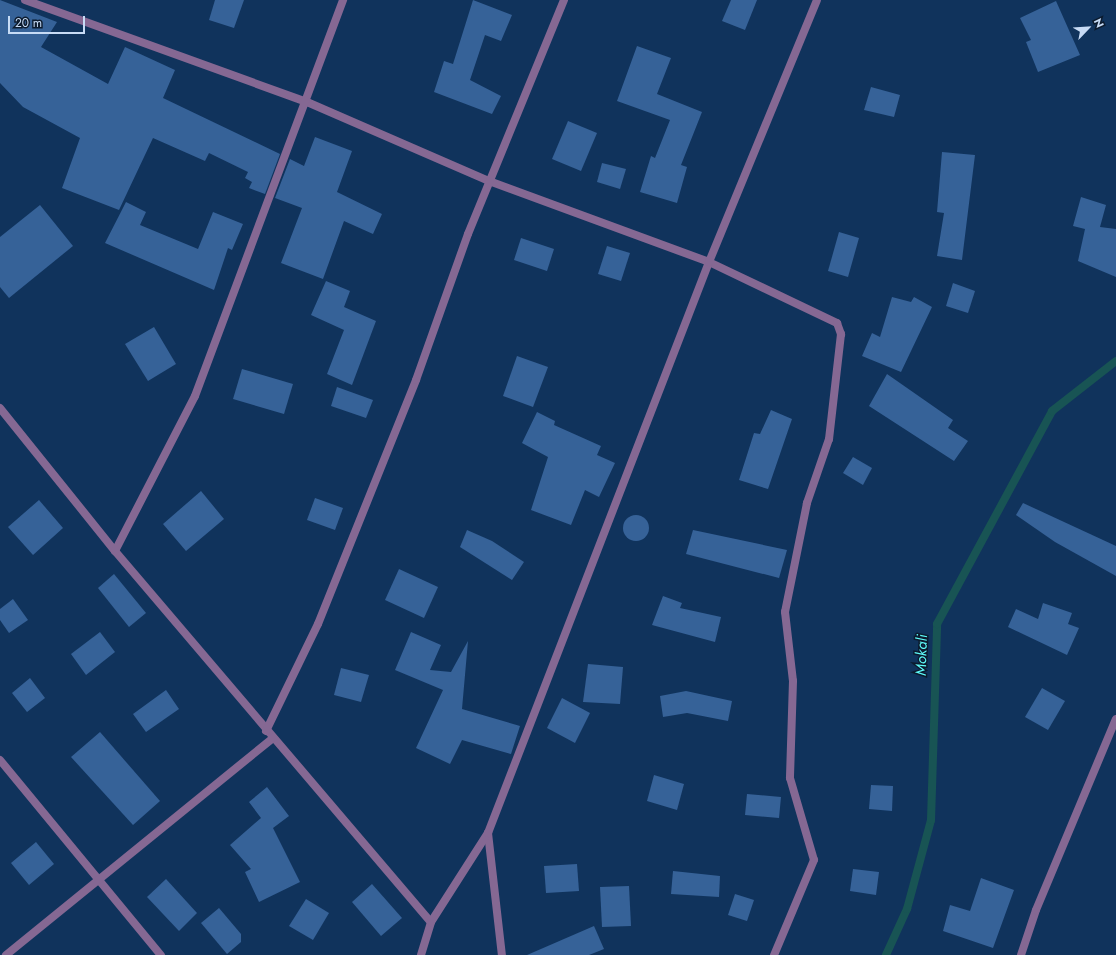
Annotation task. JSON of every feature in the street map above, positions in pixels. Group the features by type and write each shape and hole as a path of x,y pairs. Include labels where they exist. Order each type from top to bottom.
{"street":[{"path":"25,0 307,102 489,180 709,262 837,323 841,328 829,439 806,510 785,612 794,688 790,778 814,860 774,955"},
{"path":"115,551 195,396 307,102 343,0"},
{"path":"266,731 318,624 416,380 489,180 564,0"},
{"path":"420,955 431,922 488,833 709,262 817,0"},
{"path":"0,408 115,551 266,731 431,922"},
{"path":"1021,955 1036,910 1116,719"},
{"path":"6,955 273,738"},
{"path":"0,760 161,955"},
{"path":"488,833 502,955"}],"building":[{"path":"0,0 57,22 41,47 108,84 125,47 175,70 163,98 280,154 265,194 249,188 252,182 245,178 248,172 209,153 205,161 153,138 119,210 62,188 80,138 23,107 0,83"},
{"path":"215,0 244,0 234,28 209,20"},
{"path":"473,0 512,15 501,41 485,35 470,80 501,96 492,114 434,92 444,61 453,64"},
{"path":"731,0 757,0 745,30 722,21"},
{"path":"1056,1 1080,55 1038,72 1026,42 1031,40 1020,18"},
{"path":"637,46 671,58 657,94 702,112 681,165 687,167 677,203 640,192 651,156 655,158 670,120 617,101"},
{"path":"871,87 900,95 894,117 864,110"},
{"path":"568,121 597,133 581,171 552,159"},
{"path":"315,137 352,151 337,192 382,214 373,234 344,221 323,279 281,263 302,208 275,198 290,159 304,166"},
{"path":"942,152 975,155 962,260 937,256 944,213 937,212"},
{"path":"602,163 626,169 620,189 597,182"},
{"path":"1081,197 1106,205 1100,227 1116,229 1116,277 1078,261 1085,229 1073,226"},
{"path":"126,202 146,212 140,225 198,249 213,212 243,224 232,250 228,248 214,290 105,243"},
{"path":"40,205 73,246 9,298 0,287 0,237"},
{"path":"839,232 859,238 848,277 828,271"},
{"path":"521,238 554,249 547,271 514,260"},
{"path":"607,246 630,253 621,281 598,274"},
{"path":"326,281 350,291 344,307 376,321 352,385 327,374 344,330 311,315"},
{"path":"953,283 975,291 968,313 946,306"},
{"path":"892,297 911,302 914,297 932,307 901,372 862,356 872,333 880,337"},
{"path":"154,327 176,364 148,381 125,344"},
{"path":"517,356 548,367 533,407 503,396"},
{"path":"242,369 293,384 284,414 233,399"},
{"path":"887,374 953,420 948,428 968,441 954,461 869,406"},
{"path":"337,387 373,400 366,418 331,406"},
{"path":"771,410 792,419 768,489 739,480 754,433 760,434"},
{"path":"537,412 555,421 554,425 601,446 597,455 615,463 599,497 585,490 571,525 531,510 548,457 522,443"},
{"path":"853,457 872,468 863,485 843,473"},
{"path":"201,491 224,519 186,551 163,524"},
{"path":"315,498 343,508 335,530 307,520"},
{"path":"39,500 63,528 33,555 8,527"},
{"path":"1023,503 1116,546 1116,576 1055,542 1016,515"},
{"path":"636,515 645,519 649,528 645,537 636,541 627,537 623,528 627,519"},
{"path":"467,530 492,541 524,562 512,580 460,547"},
{"path":"693,530 787,550 779,578 686,554"},
{"path":"399,569 438,587 424,618 385,600"},
{"path":"114,574 146,613 129,627 98,588"},
{"path":"663,596 682,603 680,608 721,617 715,642 652,625"},
{"path":"13,599 28,620 9,633 0,620 0,609"},
{"path":"1043,603 1072,613 1068,624 1079,628 1067,655 1008,627 1016,609 1038,619"},
{"path":"100,632 115,652 86,675 71,654"},
{"path":"411,632 441,645 430,670 451,672 468,641 462,709 520,726 511,754 462,740 450,764 416,748 443,690 395,670"},
{"path":"588,664 623,667 620,704 583,702"},
{"path":"341,668 369,675 361,702 334,695"},
{"path":"30,678 45,698 27,712 12,693"},
{"path":"1042,688 1065,701 1048,730 1025,717"},
{"path":"166,690 179,709 146,732 133,714"},
{"path":"686,691 732,701 728,721 687,713 663,717 660,696"},
{"path":"562,698 590,713 575,743 547,728"},
{"path":"100,732 160,801 133,825 71,757"},
{"path":"654,775 684,784 677,810 647,801"},
{"path":"871,785 893,786 892,811 869,809"},
{"path":"267,787 289,816 273,828 300,882 259,902 245,872 251,869 230,845 261,818 249,802"},
{"path":"747,794 781,797 779,818 745,815"},
{"path":"36,842 54,864 29,885 11,863"},
{"path":"577,864 579,891 546,893 544,866"},
{"path":"853,869 879,872 876,895 850,891"},
{"path":"673,871 720,876 719,897 671,894"},
{"path":"981,878 1014,890 993,948 943,931 950,905 970,911"},
{"path":"166,879 197,913 179,931 147,897"},
{"path":"372,884 402,918 381,936 352,902"},
{"path":"629,886 631,926 602,927 600,887"},
{"path":"735,894 754,900 747,921 728,915"},
{"path":"306,899 329,913 313,940 289,926"},
{"path":"219,908 241,934 241,942 227,954 201,923"},
{"path":"594,926 604,949 589,955 527,955"}],"waterway":[{"name":"Mokali","path":"886,955 907,909 931,820 937,624 1052,411 1116,361"}]}
